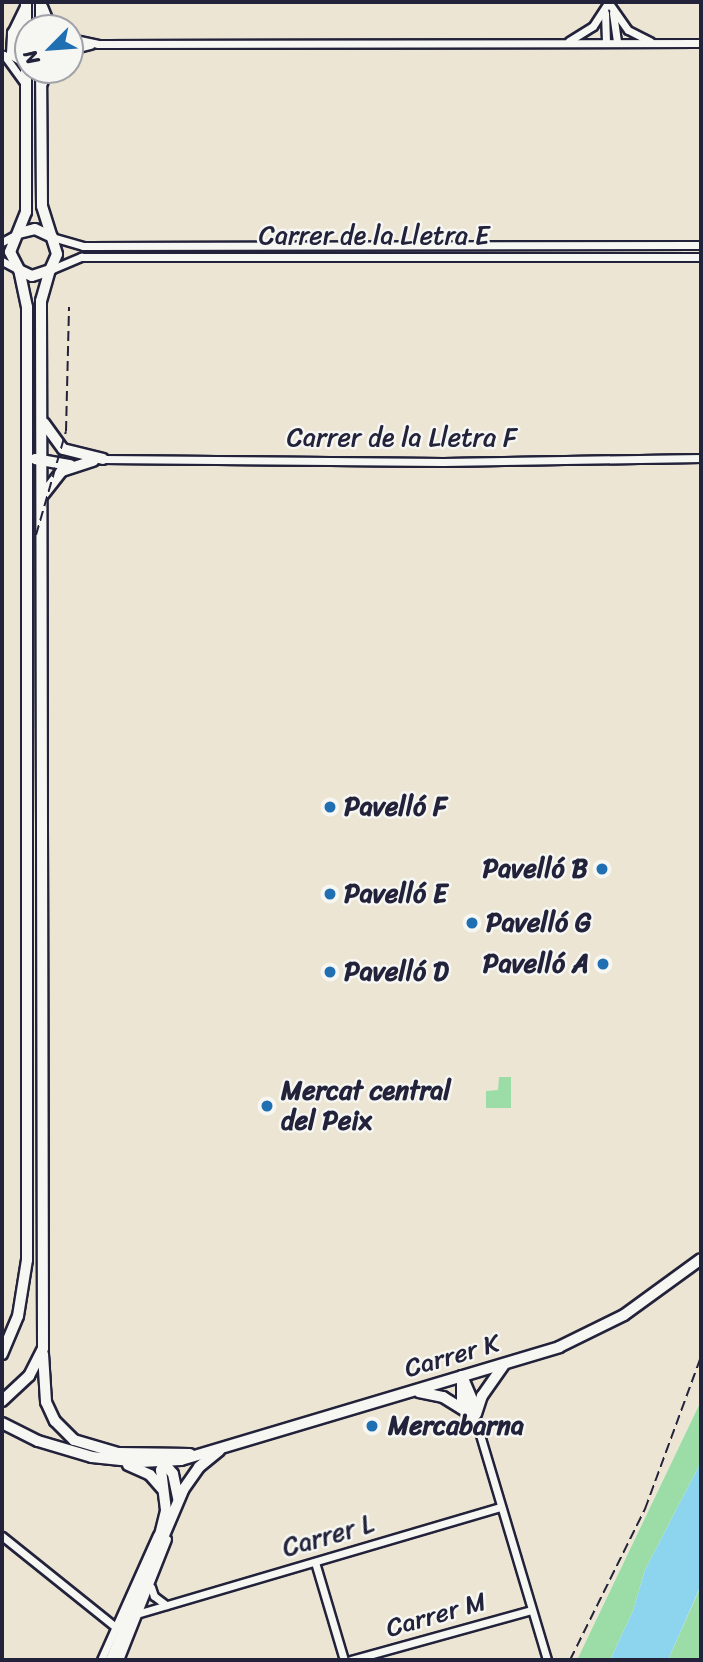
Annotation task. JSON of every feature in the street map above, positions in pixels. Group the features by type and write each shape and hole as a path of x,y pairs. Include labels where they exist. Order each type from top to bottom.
{"street":[{"path":"569,42 593,26 609,4"},
{"path":"606,43 609,4"},
{"path":"609,4 628,30 654,43"},
{"path":"609,4 617,43"},
{"path":"84,41 98,44"},
{"path":"84,47 98,44 701,43"},
{"path":"2,1354 18,1316 27,1260 27,307 19,270 10,252 26,212 25,84"},
{"path":"2,261 35,276 50,270 57,254 41,206 41,86"},
{"path":"2,242 19,233 35,229 52,237"},
{"name":"Carrer de la Lletra E","path":"52,237 83,246 701,245"},
{"name":"Carrer de la Lletra E","path":"50,270 81,257 701,257"},
{"name":"Carrer K","path":"50,270 41,301 39,459 43,1348 46,1402 66,1434 90,1448 151,1455 196,1454"},
{"path":"41,417 51,438 71,460"},
{"path":"27,444 39,459 103,459"},
{"name":"Carrer de la Lletra F","path":"103,459 443,462 701,458"},
{"path":"26,481 39,459"},
{"path":"41,499 53,479 71,460"},
{"name":"Carrer K","path":"2,1423 63,1450 115,1460 164,1462 222,1448 559,1347 624,1315 701,1259"},
{"path":"2,1401 29,1376 43,1348"},
{"path":"472,1413 505,1364"},
{"path":"462,1376 547,1660"},
{"path":"412,1392 443,1397 472,1413"},
{"path":"102,1660 178,1500 199,1467 222,1448"},
{"path":"164,1462 181,1453"},
{"path":"151,1455 164,1462 176,1480 178,1500"},
{"path":"115,1460 153,1478 166,1497"},
{"path":"120,1660 139,1613 166,1527 164,1462"},
{"name":"Carrer L","path":"139,1613 501,1507"},
{"path":"111,1660 147,1588 166,1527"},
{"path":"2,1536 117,1628"},
{"path":"315,1562 344,1660"},
{"path":"147,1588 167,1605"},
{"name":"Carrer M","path":"351,1660 531,1609"}],"shaded area":[{"path":"2,2 701,2 701,1401 577,1660 2,1660"}],"green space":[{"path":"499,1077 511,1077 511,1108 486,1108 486,1091 498,1090"},
{"path":"701,1401 701,1462 645,1570 633,1611 610,1660 577,1660"},
{"path":"701,1585 701,1660 668,1660 700,1588"}],"water":[{"path":"701,1462 701,1585 668,1660 610,1660 633,1611 645,1570"}],"railway":[{"path":"36,535 66,431 69,307"},
{"path":"570,1660 645,1509 701,1357"}],"place":[{"name":"Pavelló F","path":"330,807"},
{"name":"Pavelló B","path":"602,869"},
{"name":"Pavelló E","path":"330,894"},
{"name":"Pavelló G","path":"472,923"},
{"name":"Pavelló A","path":"603,964"},
{"name":"Pavelló D","path":"330,972"},
{"name":"Mercat central del Peix","path":"267,1106"},
{"name":"Mercabarna","path":"372,1426"}]}
